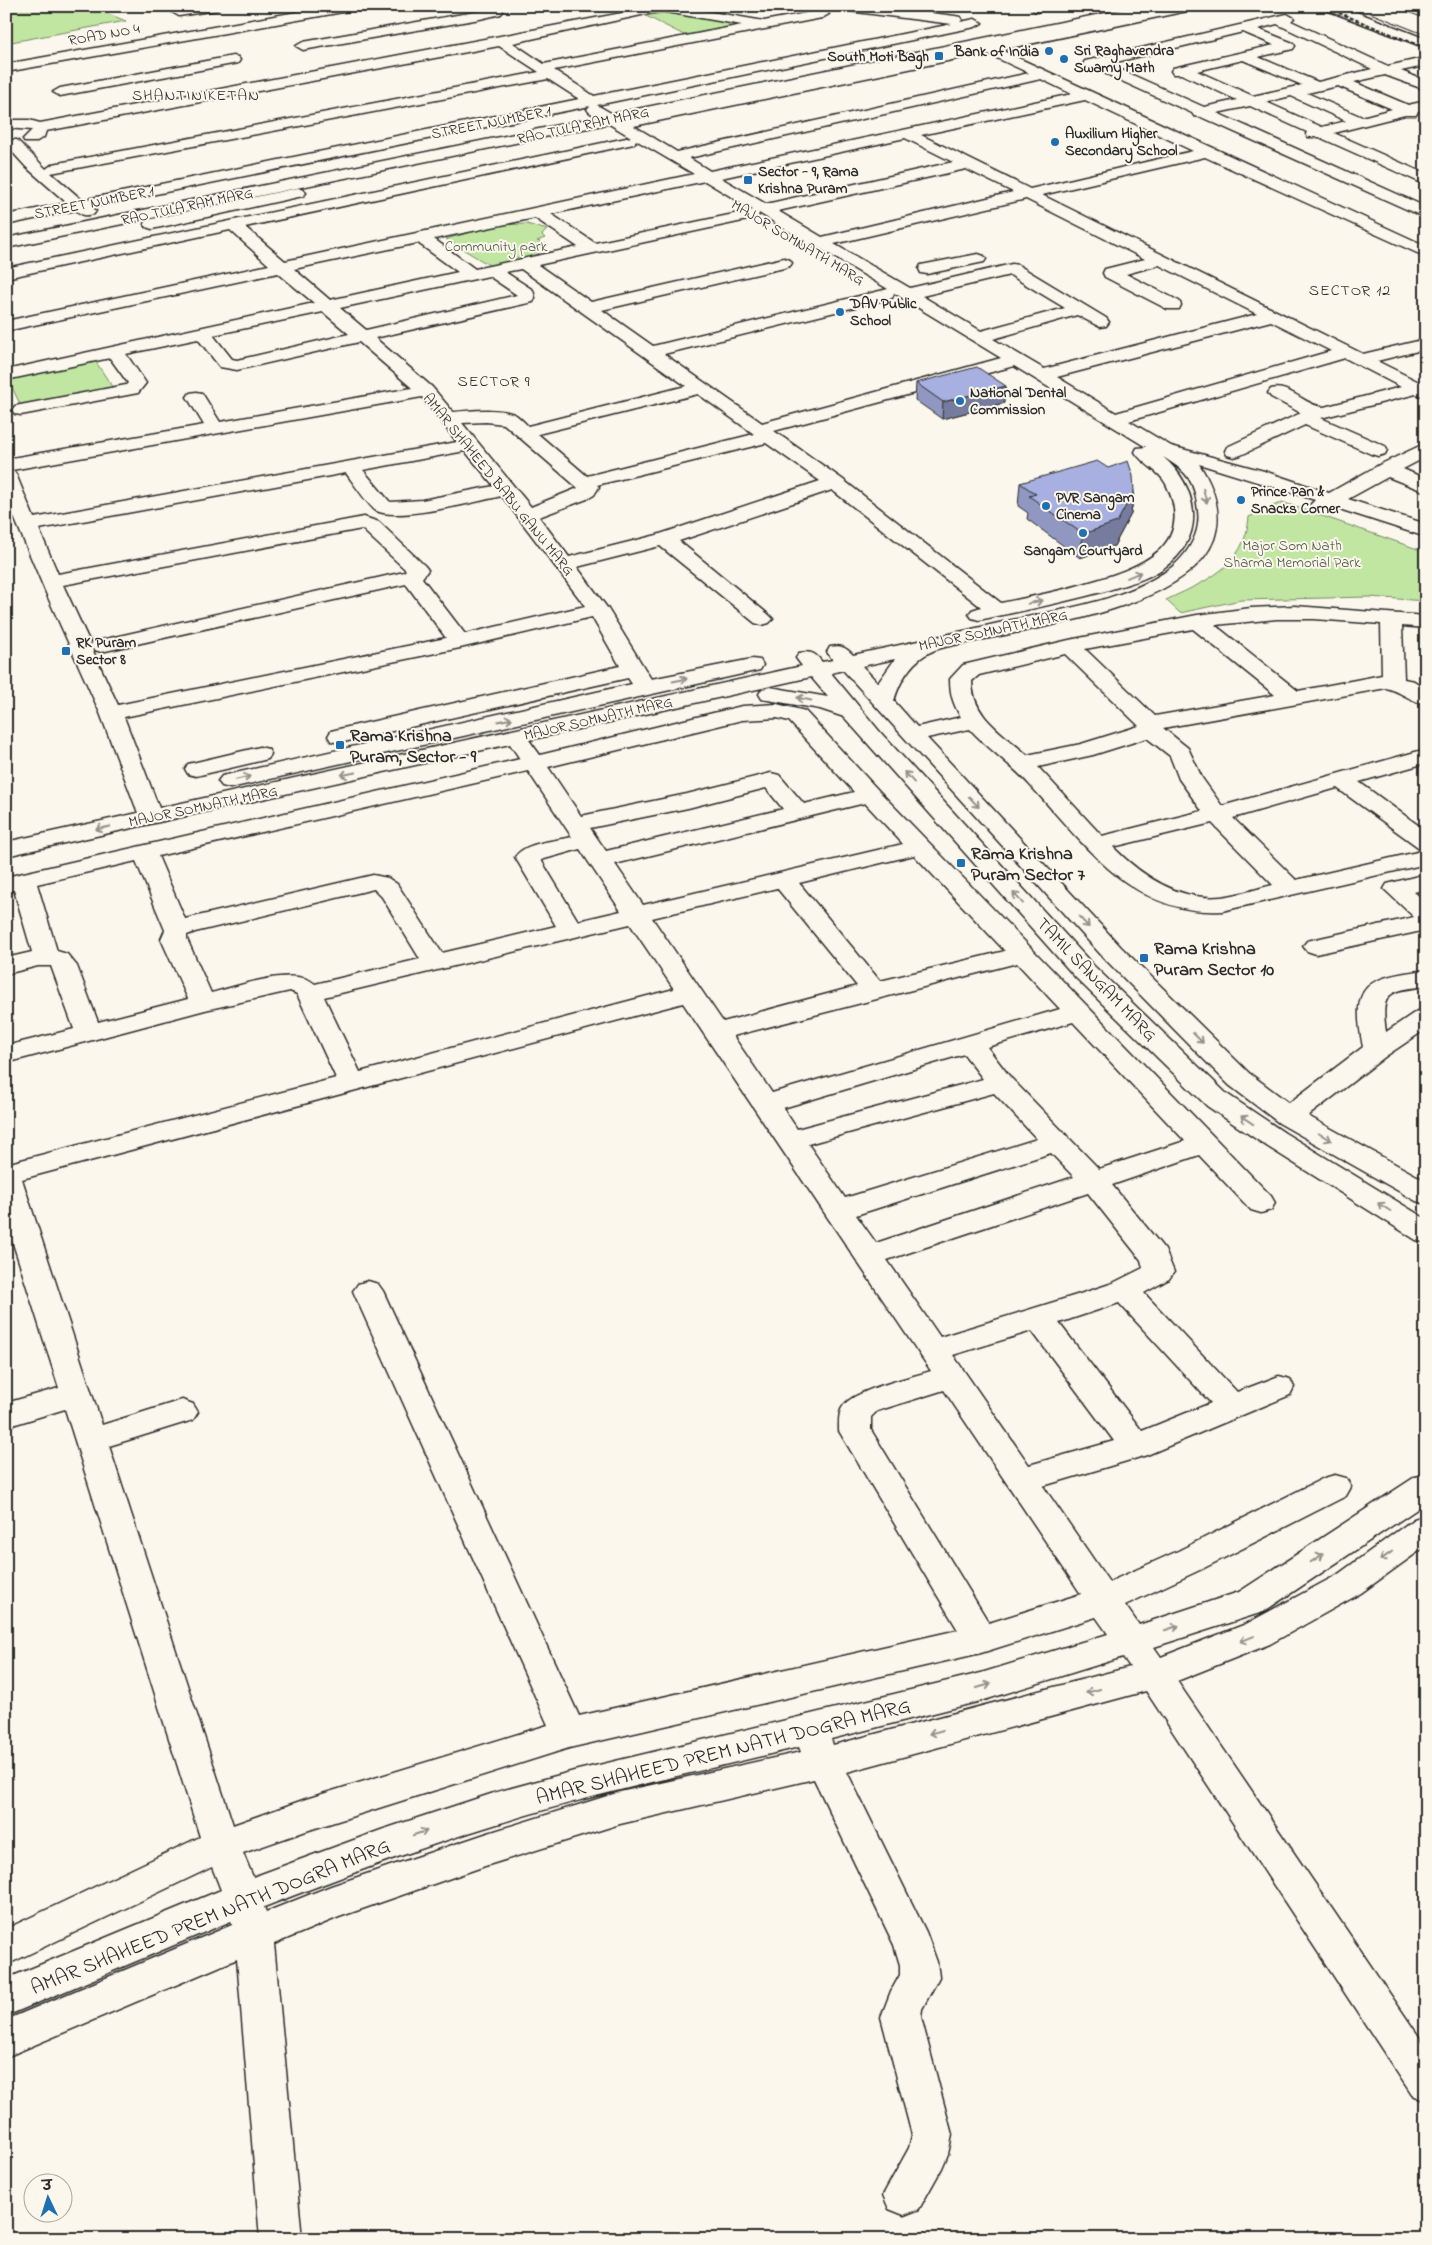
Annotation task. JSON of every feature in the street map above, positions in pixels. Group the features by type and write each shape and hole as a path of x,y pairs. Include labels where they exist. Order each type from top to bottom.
{"street":[{"path":"179,12 216,6"},
{"name":"ROAD NO 4","path":"6,68 354,6"},
{"path":"303,46 480,15 496,11 493,6"},
{"path":"803,6 838,21"},
{"name":"RAO TULA RAM MARG","path":"6,236 92,209 600,117 892,44 1093,6"},
{"name":"RAO TULA RAM MARG","path":"6,243 600,117 1160,6"},
{"path":"6,254 600,117 989,49 1192,6"},
{"path":"1329,6 1426,44"},
{"path":"1358,7 1382,6"},
{"path":"1401,6 1426,16"},
{"path":"1417,6 1426,10"},
{"path":"6,124 29,124 39,128 501,41 658,7 764,26"},
{"path":"846,7 909,10 976,23 892,44 863,32"},
{"path":"1358,7 1426,27"},
{"path":"1358,7 1426,36"},
{"path":"250,10 270,21 336,71"},
{"path":"53,169 547,71 822,14"},
{"path":"1076,68 1283,19 1386,70 1426,86"},
{"path":"6,326 908,134 1244,56 1293,48 1245,28"},
{"path":"198,34 266,84"},
{"path":"501,41 547,71 600,117"},
{"path":"989,49 1045,74 1093,90 1152,124 1213,154 1426,252"},
{"path":"1244,56 1316,86"},
{"path":"60,92 233,60"},
{"path":"1094,63 1426,213"},
{"path":"1152,124 1293,92 1316,86 1341,75 1362,76 1419,63"},
{"path":"26,65 93,118"},
{"path":"1183,70 1426,180"},
{"path":"675,157 1045,74"},
{"path":"1341,75 1426,118"},
{"path":"1293,92 1361,122"},
{"path":"812,250 1025,194 1213,154 1242,152 1426,105"},
{"name":"MAJOR SOMNATH MARG","path":"6,830 148,809 516,737 703,695 810,661 997,610 1088,590 1158,564 1176,546 1185,523 1180,493 1175,481 1164,467 1009,362 886,294 812,250 758,212 700,177 629,141 600,117"},
{"name":"MAJOR SOMNATH MARG","path":"600,117 675,157 700,177"},
{"path":"13,143 35,137 39,134 39,128"},
{"path":"908,134 1352,357 1423,388"},
{"path":"6,273 629,141"},
{"path":"13,143 53,169 63,185"},
{"path":"13,143 31,164 63,185 92,209"},
{"path":"1301,194 1426,161"},
{"path":"6,375 758,212 967,164"},
{"name":"STREET NUMBER 1","path":"6,220 92,209"},
{"path":"537,212 591,248"},
{"path":"1377,229 1426,217"},
{"name":"AMAR SHAHEED BABU GANU MARG","path":"234,226 327,306 357,349 379,351 426,391 565,564 598,609 639,678"},
{"path":"421,237 472,274"},
{"name":"MAJOR SOMNATH MARG","path":"812,250 908,294 980,337 1009,362 1042,375 1191,466 1198,476 1206,496 1210,521 1201,547 1194,557 1166,580 1144,591 1100,607 926,645 841,654"},
{"path":"927,269 987,257 1012,269 1100,322"},
{"path":"1159,260 1111,273 1173,305"},
{"path":"524,263 835,483 997,610"},
{"path":"588,308 784,263"},
{"path":"908,294 1012,269"},
{"path":"234,375 252,376 357,349 527,298 527,294 491,270"},
{"path":"1149,293 1198,280"},
{"path":"650,352 886,294"},
{"path":"980,337 1079,310"},
{"path":"1042,375 1271,316"},
{"path":"202,333 226,364 237,365 357,349"},
{"path":"1115,420 1352,357 1426,344"},
{"path":"21,410 132,388 137,383 115,352"},
{"path":"586,482 1009,362"},
{"path":"525,432 701,388"},
{"path":"1234,451 1311,416 1423,388"},
{"path":"6,465 426,391"},
{"path":"1277,393 1311,416 1378,450"},
{"path":"196,397 215,428"},
{"path":"448,418 505,417 589,486 587,491 527,515"},
{"path":"28,525 470,445"},
{"path":"1163,448 1223,464 1426,543"},
{"path":"1324,502 1426,449"},
{"path":"1191,466 1426,532"},
{"path":"351,467 382,506 386,508 405,508 505,490"},
{"path":"1386,469 1423,482"},
{"path":"6,474 111,713 148,809"},
{"path":"565,564 664,539 835,483"},
{"path":"53,581 364,523 372,526 418,570 410,577 101,646"},
{"path":"664,539 762,619"},
{"path":"410,577 460,642"},
{"path":"111,713 460,642 598,609"},
{"path":"1426,622 1292,613 1197,621 1070,646 971,670 961,679 959,689 964,706 975,721 1022,763 1097,844 1139,882 1157,892 1184,901 1222,904 1373,871 1426,856"},
{"path":"1391,620 1393,682"},
{"path":"1197,621 1292,697"},
{"path":"882,702 886,686 895,671 909,657 926,645"},
{"path":"1070,646 1150,727 1180,753 1191,779 1217,815 1292,889"},
{"name":"TAMIL SANGAM MARG","path":"841,654 912,735 1118,958 1239,1079 1288,1117 1426,1194"},
{"name":"MAJOR SOMNATH MARG","path":"6,849 148,809 639,678 810,661"},
{"name":"TAMIL SANGAM MARG","path":"810,661 851,712 1085,972 1217,1100 1275,1139 1426,1233"},
{"path":"196,769 639,678"},
{"path":"1022,763 1085,750 1150,727 1292,697 1386,681 1406,686 1426,698"},
{"path":"703,695 765,693 824,703 851,712"},
{"path":"46,957 14,882 534,763 742,713 779,711 798,716 870,795 1261,1203"},
{"path":"912,735 975,721"},
{"path":"516,737 1131,1641 1426,2082"},
{"path":"1097,844 1217,815 1426,756"},
{"path":"587,842 688,801 771,780 798,812"},
{"path":"1341,780 1426,842"},
{"path":"572,930 527,857 541,851 587,842 798,812 870,795"},
{"path":"309,993 920,847"},
{"path":"144,852 177,930"},
{"path":"783,880 874,990"},
{"path":"1426,880 1396,889 1426,915"},
{"path":"203,1003 174,939 174,934 177,930 187,926 380,882 393,895 435,963"},
{"path":"1316,946 1426,922"},
{"path":"716,1032 874,990 1022,954"},
{"path":"6,966 46,957 58,959 64,966 90,1033"},
{"path":"1377,1050 1369,1017 1370,1000 1381,988 1397,981 1426,978"},
{"path":"6,1055 203,1003 290,983 302,985 309,993 351,1082"},
{"path":"281,2239 254,1934 243,1898 221,1844 6,1174 689,993"},
{"path":"765,1104 1078,1012"},
{"path":"1288,1117 1377,1050 1426,1017"},
{"path":"932,1350 1124,1290 1156,1276 1159,1272 1155,1257 1094,1181 1000,1084 970,1044"},
{"path":"789,1140 1000,1084"},
{"path":"837,1211 1057,1142"},
{"path":"868,1256 1204,1144"},
{"path":"1124,1290 1232,1406"},
{"path":"368,1291 568,1733"},
{"path":"1038,1318 1136,1447"},
{"path":"950,1377 866,1403 855,1413 855,1431 981,1639"},
{"path":"1020,1480 1136,1447 1279,1387"},
{"path":"6,1414 76,1394"},
{"path":"91,1440 182,1412"},
{"name":"AMAR SHAHEED PREM NATH DOGRA MARG","path":"6,1998 243,1898 381,1846 497,1808 574,1786 816,1746 981,1687 1250,1602 1426,1486"},
{"path":"6,1948 221,1844 306,1815 568,1733 981,1639 1102,1600 1200,1556 1335,1487"},
{"path":"6,2039 332,1903 476,1853 816,1746 1154,1675 1258,1634 1349,1584 1426,1528"},
{"path":"816,1746 913,1944 920,1972 919,1980 902,2008 901,2017 932,2135 928,2154 904,2195"}],"green space":[{"path":"6,6 88,6 126,21 6,43"},
{"path":"663,13 753,22 690,38 646,16"},
{"name":"Community park","path":"527,224 547,230 542,235 545,238 537,241 548,245 535,249 541,256 494,266 489,265 446,239 497,225"},
{"path":"94,359 113,388 21,406 7,377"},
{"name":"Major Som Nath Sharma Memorial Park","path":"1282,502 1426,552 1426,601 1369,597 1241,600 1180,613 1166,600 1209,579 1221,570 1232,560 1240,548 1246,534 1249,517"}],"building":[{"path":"977,367 1006,386 943,402 916,383"},
{"path":"1097,461 1108,468 1128,461 1133,476 1134,491 1117,522 1083,534 1029,496 1036,494 1020,483"}],"railway":[{"path":"1322,6 1426,48"}],"place":[{"name":"Bank of India","path":"1049,51"},
{"name":"South Moti Bagh","path":"939,56"},
{"name":"Sri Raghavendra Swamy Math","path":"1064,59"},
{"name":"Auxilium Higher Secondary School","path":"1055,142"},
{"name":"Sector - 9, Rama Krishna Puram","path":"748,180"},
{"name":"DAV Public School","path":"840,312"},
{"name":"National Dental Commission","path":"960,401"},
{"name":"Prince Pan & Snacks Corner","path":"1241,500"},
{"name":"PVR Sangam Cinema","path":"1046,506"},
{"name":"Sangam Courtyard","path":"1083,533"},
{"name":"RK Puram Sector 8","path":"66,651"},
{"name":"Rama Krishna Puram, Sector - 9","path":"340,745"},
{"name":"Rama Krishna Puram Sector 7","path":"961,863"},
{"name":"Rama Krishna Puram Sector 10","path":"1144,958"}],"district":[{"name":"SHANTINIKETAN","path":"196,94"},
{"name":"SECTOR 12","path":"1350,289"},
{"name":"SECTOR 9","path":"494,380"}]}
